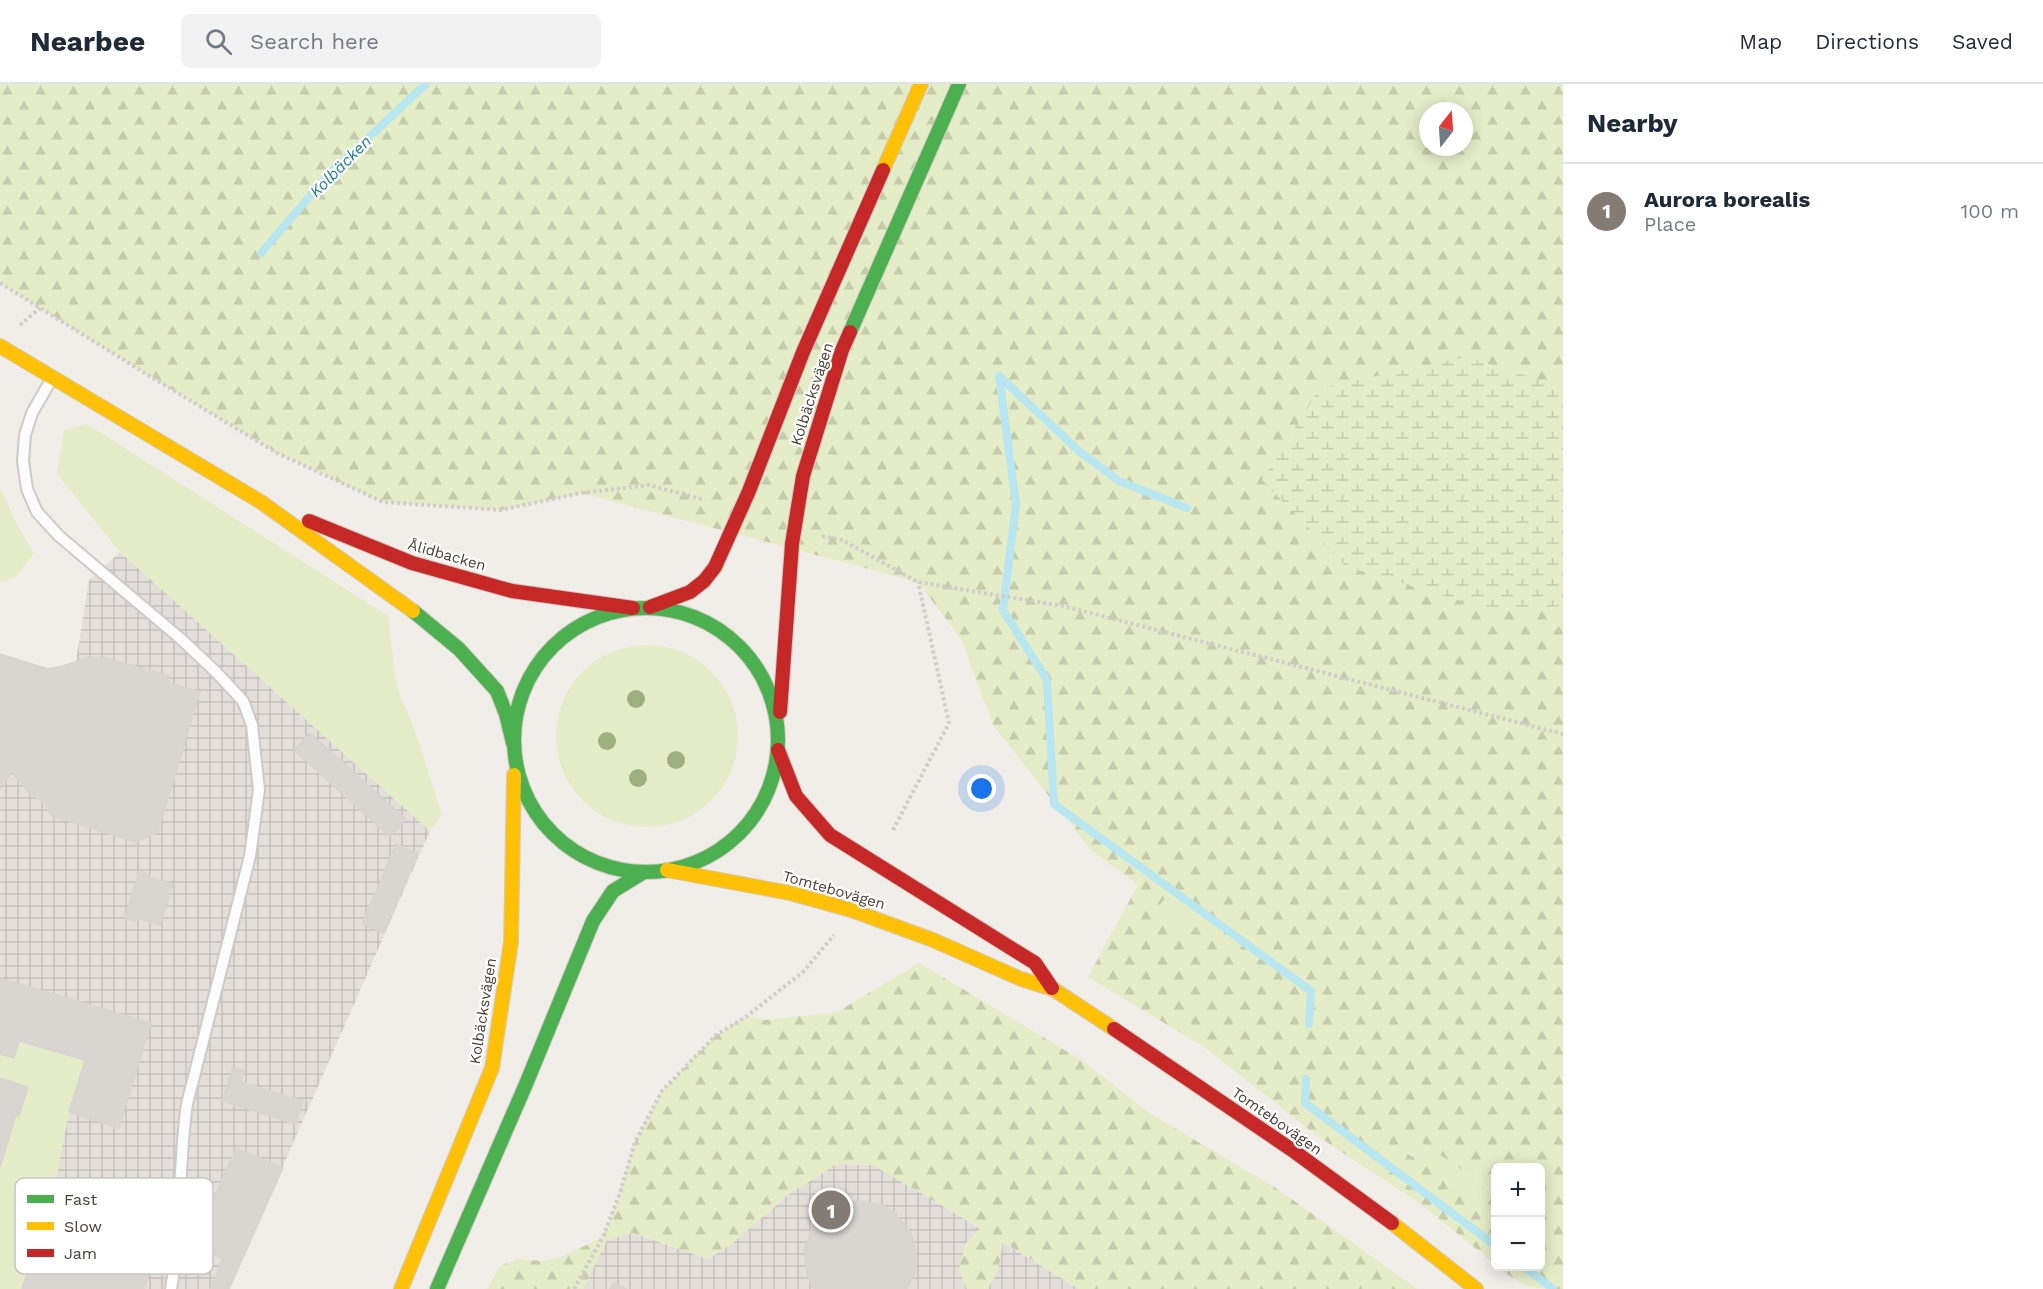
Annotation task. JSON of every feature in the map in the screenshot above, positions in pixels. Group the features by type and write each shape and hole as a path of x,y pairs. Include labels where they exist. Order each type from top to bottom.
{"main road":[{"name":"Kolbäcksvägen","path":"650,607 690,592 704,581 715,567 749,491 808,341 921,84"},
{"name":"Kolbäcksvägen","path":"778,735 792,544 803,476 842,350 959,84"},
{"name":"Ålidbacken","path":"0,346 261,502 417,614 459,649 497,691 513,742"},
{"name":"Ålidbacken","path":"261,502 412,563 512,591 633,608"},
{"path":"650,607 669,609 706,622 741,648 757,667 768,690 777,719 778,750 769,788 760,807 742,831 719,850 689,865 644,872 619,870 595,862 570,849 550,831 527,800 519,779 513,742 514,720 528,678 539,660 555,642 574,628 603,614 650,607"},
{"name":"Tomtebovägen","path":"778,750 796,796 830,835 1035,963 1053,989"},
{"name":"Kolbäcksvägen","path":"401,1289 492,1068 511,942 514,758"},
{"name":"Tomtebovägen","path":"667,870 790,893 851,910 933,940 1021,979 1053,989 1295,1152 1400,1228 1476,1289"},
{"path":"437,1289 526,1084 593,921 613,891 644,872"}],"lane":[{"path":"53,377 32,413 25,435 23,461 27,489 37,512 59,536 181,639 243,701 252,724 259,790 250,856 187,1104 180,1178"},
{"path":"171,1289 174,1274"}],"path":[{"path":"0,283 277,453 383,502 501,510 581,493 648,485 705,500"},
{"path":"817,535 842,540 918,582 1063,606 1563,734"},
{"path":"893,830 949,723 918,582"},
{"path":"574,1289 603,1237 620,1193 635,1142 662,1091 716,1035 747,1016 803,972 836,933"}],"shaded area":[{"path":"120,552 430,831 229,1289 22,1289 27,1274 213,1274 213,1178 56,1178 69,1112 85,1061 20,1041 14,1058 0,1054 0,654 48,669 76,661 89,580"},
{"path":"837,1164 873,1165 1079,1289 583,1289 607,1240 633,1233 708,1259 734,1242 789,1194"}],"green space":[{"path":"0,84 1563,84 1563,1289 1528,1286 1503,1271 1545,1271 1545,1163 1491,1163 1491,1190 1417,1139 1407,1153 1484,1206 1491,1194 1491,1261 1422,1205 1316,1135 1204,1047 1088,977 1138,885 1091,850 993,725 961,639 918,582 581,493 501,510 383,502 277,453 0,283","holes":["1168,894 1202,918 1188,937 1155,912"]},
{"path":"1466,357 1563,387 1563,606 1491,610 1345,566 1262,480 1320,388"},
{"path":"87,424 388,616 396,684 416,734 442,815 430,831 120,552 57,474 64,430"},
{"path":"0,487 17,525 34,553 16,577 0,582"},
{"path":"647,645 682,652 698,660 711,672 723,685 731,701 738,736 731,771 723,787 711,800 698,812 682,820 647,827 612,820 596,812 583,800 571,787 563,771 556,736 563,701 571,685 583,672 596,660 612,652"},
{"path":"1168,894 1202,918 1188,937 1154,912"},
{"path":"919,963 1083,1061 1149,1113 1279,1190 1417,1289 1079,1289 1003,1242 998,1271 988,1289 967,1289 959,1270 965,1244 980,1228 873,1165 837,1164 789,1194 734,1242 708,1259 633,1233 607,1240 583,1289 487,1289 500,1266 517,1259 542,1261 559,1258 603,1237 620,1193 635,1142 662,1091 716,1035 747,1016 765,1020 837,1012"},
{"path":"19,1041 85,1060 69,1112 56,1178 15,1178 15,1274 27,1274 22,1289 0,1289 0,1054 14,1058"},
{"path":"1417,1138 1491,1191 1491,1195 1484,1206 1407,1152"}],"building":[{"path":"0,654 48,669 87,658 106,658 170,676 168,682 200,692 158,832 136,842 52,816 44,803 29,793 12,772 2,784 0,791"},
{"path":"310,733 406,819 390,837 294,750"},
{"path":"396,844 418,853 384,933 362,924"},
{"path":"139,871 173,884 160,925 136,918 135,921 125,918"},
{"path":"0,978 151,1023 119,1128 69,1112 85,1060 19,1041 14,1058 0,1054"},
{"path":"233,1067 245,1071 241,1082 303,1101 296,1124 222,1101"},
{"path":"0,1078 28,1087 19,1116 16,1115 0,1167"},
{"path":"236,1148 283,1168 229,1289 210,1289 223,1259 213,1255 213,1200"},
{"path":"857,1201 886,1207 895,1213 910,1231 917,1262 907,1289 814,1289 812,1286 807,1274 804,1251 812,1228 831,1210"},
{"path":"27,1274 149,1274 144,1289 22,1289"},
{"path":"613,1283 627,1289 610,1289"}],"waterway":[{"name":"Kolbäcken","path":"261,253 327,176 426,84"},
{"path":"999,376 1016,504 1003,610 1047,680 1054,804 1311,991 1309,1024"},
{"path":"999,376 1079,451 1119,481 1187,508"},
{"path":"1306,1079 1305,1103 1491,1242"},
{"path":"1530,1271 1553,1289"}],"traffic: fast":[{"path":"850,332 959,84"},
{"path":"633,608 659,608 684,613 708,623 740,646 756,667 768,689 776,714 778,740 776,766 768,791 756,813 740,834 708,857 684,867 659,872 633,872 608,867 584,857 552,834 529,802 519,778 514,753 514,727 519,702 529,678 552,646 584,623 608,613 633,608"},
{"path":"413,611 459,649 497,691 506,714 513,743"},
{"path":"437,1289 526,1084 593,921 613,891 644,872"}],"traffic: slow":[{"path":"883,170 921,84"},
{"path":"0,346 261,502 413,611"},
{"path":"401,1289 492,1068 511,942 514,775"},
{"path":"667,870 790,893 851,910 933,940 1021,979 1053,989 1114,1029"},
{"path":"1392,1223 1476,1289"}],"traffic: jam":[{"path":"650,607 690,592 704,581 715,567 749,491 803,352 883,170"},
{"path":"780,712 792,544 803,476 842,350 850,332"},
{"path":"309,521 412,563 512,591 633,608"},
{"path":"778,750 796,796 830,835 1035,963 1052,988"},
{"path":"1114,1029 1295,1152 1392,1223"}],"place":[{"name":"Aurora borealis","path":"831,1210"}]}
